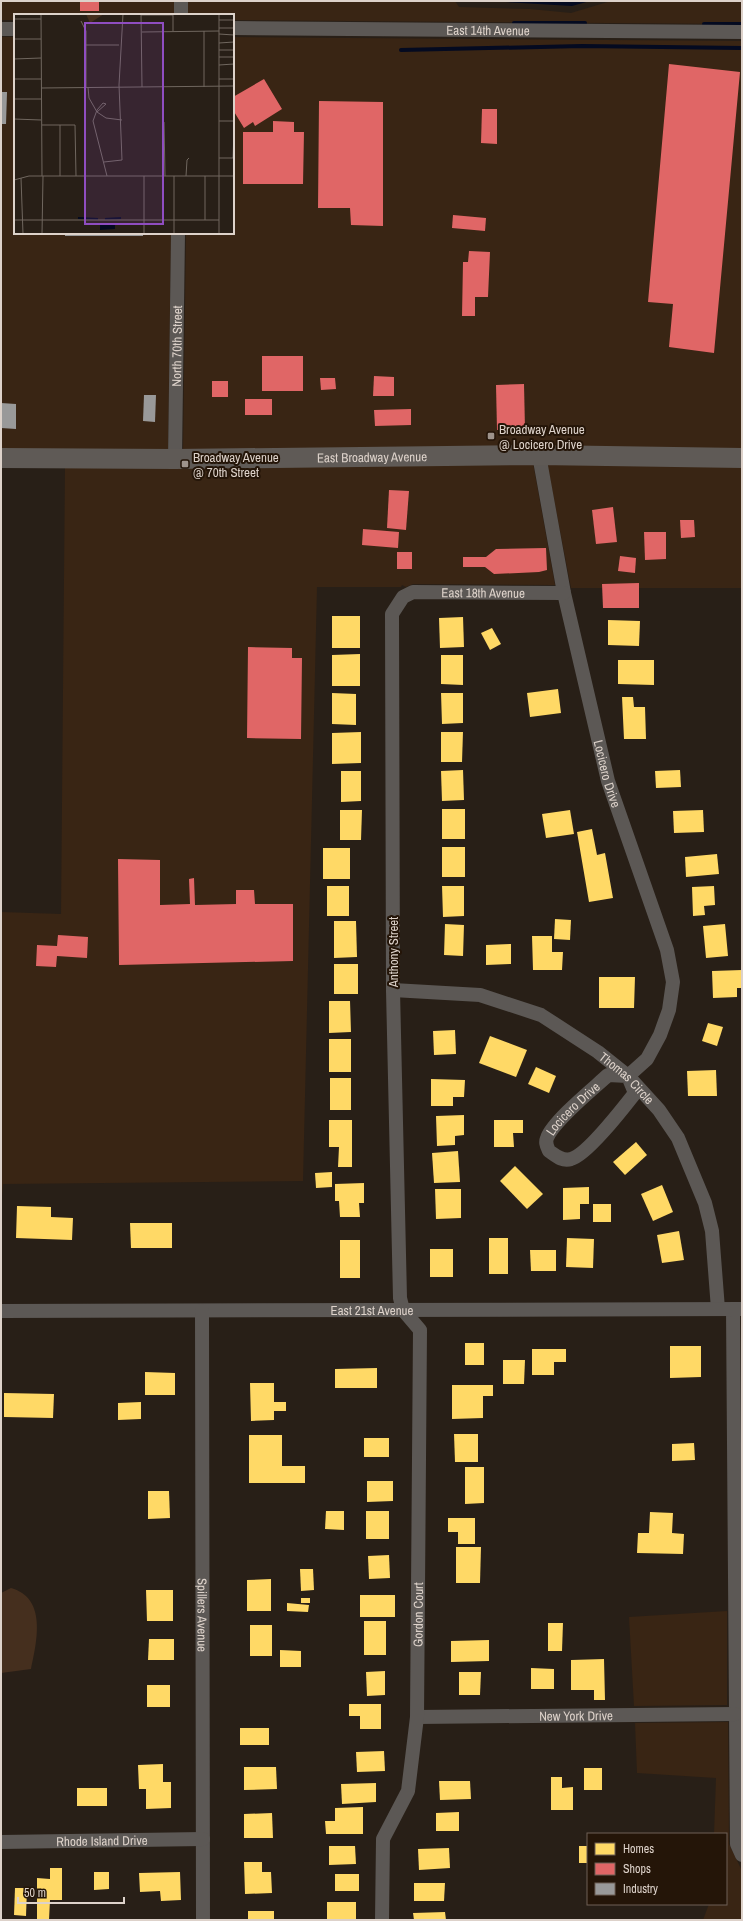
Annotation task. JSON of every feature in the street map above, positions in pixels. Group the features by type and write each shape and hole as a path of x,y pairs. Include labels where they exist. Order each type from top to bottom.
{"main road":[{"name":"East Broadway Avenue","path":"1,458 176,459 539,455 742,458"}],"street":[{"path":"181,1 181,14"},
{"name":"East 14th Avenue","path":"234,28 742,32"},
{"path":"1,29 14,29"},
{"name":"North 70th Street","path":"176,459 178,234"},
{"name":"Locicero Drive","path":"539,455 564,593 608,781 667,950 673,982 669,1010 660,1035 647,1059 628,1076 608,1075 550,1132 546,1140 549,1150 559,1158 571,1159 578,1155 607,1128 635,1093 628,1076"},
{"name":"East 18th Avenue","path":"403,597 413,592 564,593"},
{"name":"Anthony Street","path":"403,597 392,614 393,990 400,1298 403,1310"},
{"name":"Thomas Circle","path":"393,990 480,995 542,1015 598,1052 628,1076 659,1110 678,1138 705,1203 712,1231 718,1309"},
{"path":"738,1309 735,1714 737,1844 742,1855"},
{"name":"East 21st Avenue","path":"1,1311 738,1309"},
{"name":"Gordon Court","path":"382,1920 383,1839 408,1791 417,1717 420,1330 403,1310"},
{"name":"Spillers Avenue","path":"202,1311 203,1920"},
{"name":"New York Drive","path":"417,1717 735,1714"},
{"name":"Rhode Island Drive","path":"1,1842 203,1840"}],"shaded area":[{"path":"1,1 174,1 174,14 14,14 14,20 1,20"},
{"path":"188,1 455,1 459,7 530,9 571,13 611,1 742,1 742,24 234,20 234,14 188,14"},
{"path":"1,37 14,37 14,234 171,234 168,451 1,450"},
{"path":"234,37 742,41 742,450 183,451 186,234 234,234"},
{"path":"533,463 555,585 413,584 406,587 402,585 401,587 317,587 303,1181 3,1184 1,1208 1,912 61,914 65,467"},
{"path":"547,463 742,466 742,588 571,588"},
{"path":"11,1588 22,1593 30,1601 35,1611 37,1634 31,1669 1,1673 1,1593"},
{"path":"727,1611 727,1705 634,1706 629,1617"},
{"path":"728,1722 729,1844 742,1871 742,1920 703,1920 709,1905 727,1905 727,1833 714,1833 716,1778 637,1773 635,1723"}],"water":[{"path":"487,1 590,1 572,6"}],"building: Homes":[{"path":"332,616 360,616 360,648 332,648"},
{"path":"463,617 464,647 440,648 439,618"},
{"path":"608,620 640,621 639,646 608,645"},
{"path":"492,628 501,644 490,650 481,633"},
{"path":"360,654 360,686 332,686 332,655"},
{"path":"441,655 463,655 463,685 441,684"},
{"path":"618,660 654,660 654,685 618,684"},
{"path":"558,689 561,713 530,717 527,693"},
{"path":"332,693 356,694 356,725 332,724"},
{"path":"441,693 463,693 463,723 442,724"},
{"path":"622,697 633,697 634,707 645,707 646,739 624,739"},
{"path":"361,732 361,763 332,764 332,733"},
{"path":"441,732 463,732 462,762 441,762"},
{"path":"463,770 464,800 442,801 441,771"},
{"path":"680,770 681,787 656,788 655,771"},
{"path":"341,771 361,771 361,801 341,802"},
{"path":"442,809 465,809 465,839 442,839"},
{"path":"340,810 362,810 361,840 340,840"},
{"path":"570,810 574,834 546,838 542,814"},
{"path":"703,810 704,832 674,833 673,811"},
{"path":"592,829 597,855 605,853 613,898 589,902 577,832"},
{"path":"442,847 465,847 465,877 442,877"},
{"path":"323,848 350,848 350,879 323,879"},
{"path":"717,854 719,874 686,877 685,857"},
{"path":"327,886 349,886 349,916 327,916"},
{"path":"442,886 464,886 464,916 443,917"},
{"path":"714,886 715,905 704,906 705,915 693,916 692,887"},
{"path":"555,919 571,920 570,940 554,939"},
{"path":"334,921 356,921 357,957 334,958"},
{"path":"445,924 464,925 463,956 444,955"},
{"path":"725,924 728,956 706,958 703,926"},
{"path":"532,936 552,936 552,952 563,952 562,970 533,970"},
{"path":"511,944 511,964 486,965 486,945"},
{"path":"334,964 358,964 358,994 334,994"},
{"path":"742,970 742,988 737,988 737,997 713,998 712,971"},
{"path":"599,977 635,977 634,1008 599,1008"},
{"path":"329,1001 350,1001 351,1032 329,1033"},
{"path":"708,1023 723,1027 717,1046 702,1041"},
{"path":"455,1030 456,1054 434,1055 433,1031"},
{"path":"490,1036 527,1050 516,1077 479,1063"},
{"path":"329,1039 351,1039 351,1072 329,1072"},
{"path":"536,1067 556,1076 549,1093 528,1084"},
{"path":"716,1070 717,1096 688,1096 687,1071"},
{"path":"330,1078 351,1078 351,1110 330,1110"},
{"path":"431,1079 465,1080 464,1097 453,1097 453,1106 431,1106"},
{"path":"464,1115 464,1135 455,1136 455,1145 437,1146 436,1116"},
{"path":"329,1120 352,1120 352,1167 338,1167 339,1147 329,1147"},
{"path":"494,1120 523,1120 523,1133 513,1133 514,1147 494,1147"},
{"path":"636,1142 647,1155 625,1175 613,1162"},
{"path":"458,1151 460,1182 434,1183 432,1153"},
{"path":"515,1166 543,1194 527,1209 500,1181"},
{"path":"332,1172 332,1187 316,1188 315,1173"},
{"path":"364,1183 364,1203 359,1203 360,1217 340,1217 339,1201 335,1201 335,1184"},
{"path":"662,1185 673,1212 653,1221 641,1194"},
{"path":"589,1187 589,1204 580,1204 580,1219 563,1220 563,1188"},
{"path":"435,1189 461,1189 461,1218 436,1219"},
{"path":"593,1204 611,1204 611,1222 593,1222"},
{"path":"17,1206 51,1207 51,1217 73,1218 72,1240 16,1238"},
{"path":"130,1223 172,1223 172,1248 131,1248"},
{"path":"679,1231 684,1260 662,1263 657,1235"},
{"path":"489,1238 508,1238 508,1274 489,1274"},
{"path":"567,1238 594,1239 593,1268 566,1267"},
{"path":"340,1240 360,1240 360,1278 340,1278"},
{"path":"430,1249 453,1249 453,1277 430,1277"},
{"path":"530,1250 556,1250 556,1271 531,1271"},
{"path":"465,1343 484,1343 484,1365 465,1365"},
{"path":"670,1346 701,1346 701,1377 670,1378"},
{"path":"532,1349 566,1349 566,1362 554,1362 554,1375 532,1375"},
{"path":"503,1360 525,1360 524,1384 503,1384"},
{"path":"377,1368 377,1388 335,1388 335,1369"},
{"path":"145,1372 175,1373 175,1395 145,1395"},
{"path":"250,1383 274,1383 274,1402 286,1402 286,1411 274,1411 274,1420 251,1421"},
{"path":"452,1385 493,1385 493,1396 483,1396 483,1418 452,1419"},
{"path":"4,1393 54,1394 53,1418 4,1417"},
{"path":"141,1402 141,1419 118,1420 118,1403"},
{"path":"454,1434 478,1434 478,1462 455,1462"},
{"path":"249,1435 282,1435 282,1466 305,1466 305,1483 249,1483"},
{"path":"364,1438 389,1438 389,1457 364,1457"},
{"path":"694,1443 695,1460 672,1461 672,1444"},
{"path":"465,1467 484,1467 484,1503 465,1504"},
{"path":"367,1481 393,1481 393,1501 367,1502"},
{"path":"148,1491 169,1491 170,1518 148,1519"},
{"path":"326,1511 344,1511 344,1530 325,1529"},
{"path":"366,1511 389,1511 389,1539 366,1539"},
{"path":"650,1512 673,1513 672,1533 684,1534 683,1554 637,1553 638,1533 649,1533"},
{"path":"448,1518 475,1518 475,1544 458,1544 458,1532 448,1532"},
{"path":"456,1547 481,1547 480,1583 456,1583"},
{"path":"389,1555 390,1578 369,1579 368,1556"},
{"path":"300,1569 313,1569 314,1590 301,1591"},
{"path":"271,1579 271,1611 247,1611 247,1580"},
{"path":"146,1590 173,1590 173,1621 147,1621"},
{"path":"360,1595 395,1595 395,1617 360,1617"},
{"path":"301,1598 310,1598 310,1603 301,1603"},
{"path":"287,1603 309,1605 308,1612 287,1611"},
{"path":"364,1621 386,1621 386,1655 364,1655"},
{"path":"548,1623 563,1623 562,1651 548,1651"},
{"path":"250,1625 272,1625 272,1656 250,1656"},
{"path":"149,1639 174,1639 174,1660 148,1660"},
{"path":"489,1640 489,1661 451,1662 451,1641"},
{"path":"280,1650 301,1651 301,1667 280,1667"},
{"path":"604,1659 605,1700 594,1700 594,1690 571,1690 571,1660"},
{"path":"531,1668 554,1669 554,1689 531,1689"},
{"path":"385,1671 385,1695 367,1696 366,1672"},
{"path":"459,1672 481,1672 480,1695 459,1695"},
{"path":"147,1685 170,1685 170,1707 147,1707"},
{"path":"349,1704 381,1704 381,1729 360,1729 360,1716 349,1716"},
{"path":"240,1728 269,1728 269,1745 240,1745"},
{"path":"384,1751 385,1771 357,1772 356,1752"},
{"path":"163,1764 163,1782 171,1782 171,1808 146,1809 146,1789 139,1789 138,1765"},
{"path":"244,1767 276,1767 277,1789 244,1790"},
{"path":"584,1768 602,1768 602,1790 584,1790"},
{"path":"551,1777 562,1777 562,1788 573,1787 573,1810 551,1810"},
{"path":"439,1781 470,1781 471,1799 440,1800"},
{"path":"376,1783 376,1802 342,1804 341,1784"},
{"path":"77,1788 107,1788 107,1806 77,1806"},
{"path":"363,1807 363,1834 326,1834 325,1821 335,1821 335,1808"},
{"path":"459,1812 459,1831 436,1831 436,1813"},
{"path":"272,1813 273,1838 244,1838 244,1814"},
{"path":"329,1846 355,1846 356,1864 329,1865"},
{"path":"579,1846 587,1846 587,1863 579,1863"},
{"path":"449,1848 450,1868 419,1870 418,1849"},
{"path":"244,1862 262,1862 262,1872 271,1872 272,1893 245,1894"},
{"path":"50,1868 62,1868 62,1900 50,1900 49,1920 37,1920 37,1878 50,1879"},
{"path":"94,1872 109,1872 109,1889 94,1890"},
{"path":"180,1872 181,1900 161,1901 160,1891 140,1892 139,1873"},
{"path":"335,1874 359,1874 359,1891 335,1891"},
{"path":"414,1883 445,1883 444,1901 414,1901"},
{"path":"15,1888 27,1888 26,1916 14,1915"},
{"path":"327,1902 356,1902 356,1920 327,1919"},
{"path":"248,1911 274,1911 274,1920 248,1920"},
{"path":"445,1912 446,1920 414,1920 413,1913"}],"building: Shops":[{"path":"80,1 99,1 99,11 80,11"},
{"path":"669,64 740,72 714,353 669,347 673,304 648,302"},
{"path":"264,79 282,109 255,126 253,122 244,128 234,112 234,96"},
{"path":"319,101 383,102 383,226 351,225 350,208 318,208"},
{"path":"482,109 497,109 497,144 481,143"},
{"path":"273,121 294,122 294,132 304,132 303,184 243,184 243,132 273,132"},
{"path":"453,215 486,218 485,231 452,228"},
{"path":"469,251 490,252 488,297 475,297 475,316 462,316 463,262 468,262"},
{"path":"262,356 303,356 303,391 262,391"},
{"path":"374,376 394,377 394,396 373,396"},
{"path":"320,378 335,378 336,389 321,390"},
{"path":"212,381 228,381 228,397 212,397"},
{"path":"524,384 525,429 497,430 496,385"},
{"path":"245,399 272,399 272,415 245,415"},
{"path":"411,409 411,425 375,426 374,410"},
{"path":"389,490 409,491 406,530 387,528"},
{"path":"613,507 617,542 596,544 592,510"},
{"path":"680,520 694,520 695,537 681,538"},
{"path":"363,529 399,532 398,548 362,545"},
{"path":"644,532 666,532 666,559 645,560"},
{"path":"546,548 547,570 539,572 494,574 485,567 463,567 463,557 486,557 496,549"},
{"path":"397,552 412,552 412,569 397,569"},
{"path":"620,556 636,558 635,573 618,571"},
{"path":"639,583 639,608 603,608 602,584"},
{"path":"248,647 292,648 292,658 302,658 301,739 247,738"},
{"path":"118,859 160,860 160,905 190,904 189,879 194,878 195,905 236,904 236,890 254,890 255,904 293,904 293,961 119,965"},
{"path":"58,935 88,937 87,958 57,956 56,967 36,966 37,945 57,946"}],"building: Industry":[{"path":"1,92 7,92 6,124 1,124"},
{"path":"65,234 143,234 143,236 65,236"},
{"path":"144,395 156,395 155,422 143,421"},
{"path":"1,403 16,404 16,429 1,428"}],"waterway":[{"path":"514,23 585,23"},
{"path":"704,24 742,24"},
{"path":"401,50 582,46 742,48"}],"place":[{"name":"Broadway Avenue @ Locicero Drive","path":"491,436"},
{"name":"Broadway Avenue @ 70th Street","path":"185,464"}]}
